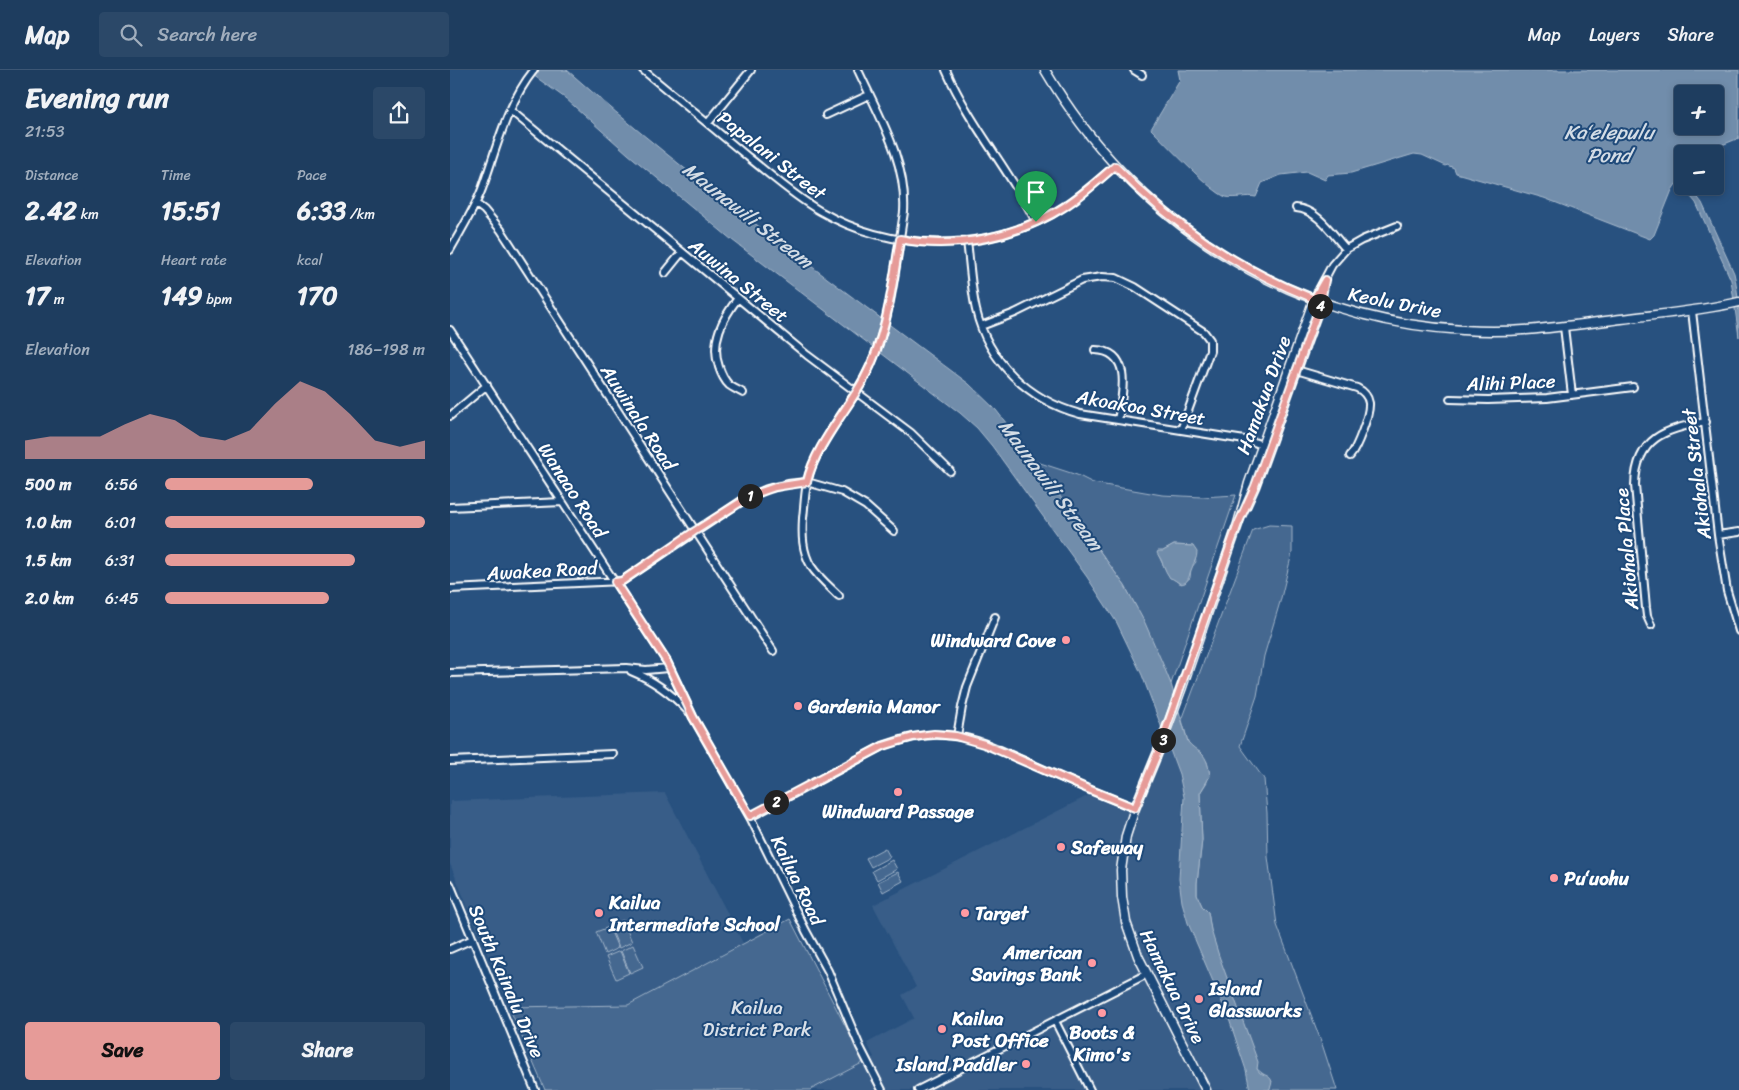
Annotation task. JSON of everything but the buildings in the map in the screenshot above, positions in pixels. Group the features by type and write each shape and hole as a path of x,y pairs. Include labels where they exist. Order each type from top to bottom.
{"main road":[{"name":"Keolu Drive","path":"1045,70 1077,120 1115,166 1155,205 1202,241 1258,275 1318,301 1380,319 1442,329 1506,331 1564,327 1692,311 1739,302"},
{"name":"Hamakua Drive","path":"1206,1090 1147,974 1129,933 1123,910 1121,891 1123,848 1135,808 1182,687 1238,524 1255,486 1266,446 1318,301"}],"street":[{"path":"450,250 476,204 500,133 510,110 534,70"},
{"name":"Papalani Street","path":"643,70 795,195 821,212 862,230 900,239 936,243 967,241 1003,234 1036,222 1077,198 1115,166"},
{"path":"708,123 751,70"},
{"path":"839,596 811,566 803,547 802,535 807,482 816,456 856,392 873,359 886,319 905,198 902,175 891,143 858,70"},
{"path":"946,70 975,125 1017,188 1036,222"},
{"path":"1134,70 1142,75"},
{"path":"826,115 869,94"},
{"name":"Auwina Street","path":"510,110 807,355 911,433 950,471"},
{"name":"Auwinala Road","path":"476,204 484,210 500,230 773,651"},
{"path":"1296,208 1305,210 1316,217 1346,249"},
{"name":"Hamakua Drive","path":"1318,301 1332,265 1346,249 1362,240 1397,226"},
{"name":"Akoakoa Street","path":"967,241 974,302 981,326 999,360 1030,391 1069,411 1251,441 1266,446"},
{"path":"665,273 682,252"},
{"path":"981,326 1015,313 1088,278 1109,277 1129,283 1204,332 1210,340 1210,350 1181,430"},
{"path":"738,298 727,312 720,328 716,354 724,379 729,385 742,393"},
{"name":"Akiohala Street","path":"1692,311 1718,535 1727,591 1739,632"},
{"name":"Alihi Place","path":"1564,327 1572,394"},
{"name":"Wanaao Road","path":"450,330 667,662 668,668"},
{"path":"1096,350 1105,351 1113,355 1123,373 1124,385 1118,420"},
{"path":"1293,369 1357,388 1363,391 1367,397 1368,411 1357,445 1350,456"},
{"path":"450,416 487,385"},
{"name":"Alihi Place","path":"1450,399 1508,400 1633,387"},
{"name":"Akiohala Place","path":"1651,625 1646,608 1635,485 1636,472 1640,459 1647,448 1662,434 1680,426 1706,422"},
{"name":"Awakea Road","path":"450,589 622,581 695,531 759,492 775,487 807,482 827,487 857,499 894,531"},
{"path":"450,507 562,502"},
{"path":"1718,535 1739,532"},
{"path":"956,736 967,686 995,617"},
{"path":"626,668 652,681 675,698 693,717"},
{"path":"450,673 668,668"},
{"name":"Kailua Road","path":"668,668 693,717 750,816 806,931 828,971 860,1047 882,1090"},
{"path":"750,816 888,744 923,735 956,736 984,744 1135,808"},
{"path":"450,762 614,754"},
{"name":"South Kainalu Drive","path":"450,884 536,1090"},
{"path":"450,949 473,939"},
{"path":"918,1090 1147,974"},
{"path":"1055,1021 1090,1090"}],"shaded area":[{"path":"1166,741 1183,790 1179,879 1182,902 1188,923 1229,1019 1246,1070 1250,1090 810,1090 874,1057 867,1043 914,1018 902,995 916,987 873,905 1099,790 1142,804"},
{"name":"Kailua Intermediate School","path":"665,793 743,943 628,1005 509,1007 450,864 450,801"}],"green space":[{"path":"1034,461 1077,475 1093,483 1162,495 1202,497 1236,495 1171,684 1125,586","holes":["1174,545 1193,546 1196,562 1191,568 1190,578 1182,584 1174,580 1159,556 1163,551"]},
{"path":"1269,525 1292,526 1292,553 1264,656 1257,696 1240,746 1264,779 1268,857 1277,925 1321,1041 1337,1090 1269,1090 1272,1081 1257,1069 1212,937 1208,912 1202,906 1197,895 1202,840 1200,793 1207,782 1209,771 1207,762 1201,753 1192,748 1188,742 1182,720 1253,530"},
{"path":"885,848 890,857 871,867 866,858"},
{"path":"892,860 897,869 877,880 872,871"},
{"path":"898,872 903,881 883,892 878,882"},
{"name":"Kailua District Park","path":"790,919 864,1062 810,1090 545,1090 509,1007 628,1005"},
{"path":"623,920 632,942 619,948 610,926"},
{"path":"609,927 618,948 605,954 596,932"},
{"path":"633,945 643,967 630,973 621,951"},
{"path":"620,951 629,973 616,979 606,957"}],"water":[{"name":"Maunawili Stream","path":"526,70 567,70 615,112 715,192 969,384 996,410 1017,437 1125,586 1145,623 1171,684 1188,742 1206,760 1210,776 1200,793 1202,840 1197,895 1202,906 1208,912 1219,956 1258,1062 1257,1069 1271,1080 1272,1083 1269,1090 1250,1090 1246,1070 1229,1019 1188,923 1182,902 1179,879 1184,797 1179,774 1142,675 1117,623 1087,577 992,446 977,428 960,413 732,240 628,154 565,98"},
{"name":"Kaʻelepulu Pond","path":"1178,70 1739,70 1739,138 1722,145 1674,145 1674,187 1654,235 1650,239 1544,198 1456,173 1454,168 1422,155 1414,154 1351,173 1328,175 1325,180 1307,172 1281,175 1262,183 1256,197 1226,197 1199,177 1151,129 1180,80"},
{"name":"Kaʻelepulu Pond","path":"1689,195 1696,195 1702,203 1734,273 1738,297 1739,337 1731,280 1696,203"},
{"path":"1174,545 1193,546 1197,552 1189,578 1185,583 1170,578 1157,553"}],"place":[{"name":"Windward Cove","path":"1066,640"},
{"name":"Gardenia Manor","path":"798,706"},
{"name":"Windward Passage","path":"898,792"},
{"name":"Safeway","path":"1061,847"},
{"name":"Puʻuohu","path":"1554,878"},
{"name":"Kailua Intermediate School","path":"599,913"},
{"name":"Target","path":"965,913"},
{"name":"American Savings Bank","path":"1092,963"},
{"name":"Island Glassworks","path":"1199,999"},
{"name":"Boots & Kimo's","path":"1102,1013"},
{"name":"Kailua Post Office","path":"942,1029"},
{"name":"Island Paddler","path":"1026,1064"}],"route":[{"path":"1115,166 1184,228 1220,253 1258,275 1314,299 1325,280 1321,302 1255,486 1238,524 1182,687 1135,808 974,740 934,734 903,739 883,746 750,816 693,717 668,668 667,662 615,582 622,581 752,495 775,487 807,482 816,456 864,379 873,359 887,316 900,239 936,243 967,241 996,236 1036,222 1077,198 1115,166"}]}
